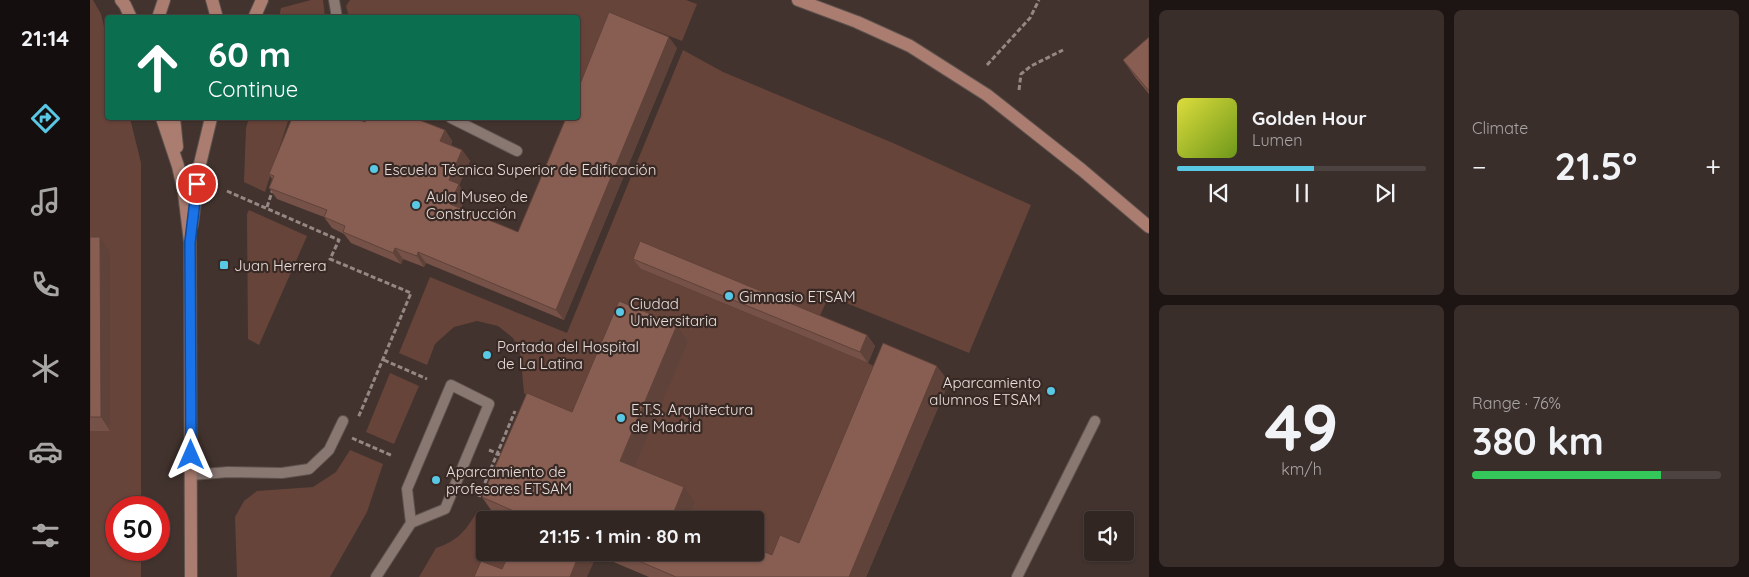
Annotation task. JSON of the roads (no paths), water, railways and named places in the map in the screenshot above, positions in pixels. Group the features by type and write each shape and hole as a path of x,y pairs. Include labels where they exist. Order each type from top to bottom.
{"main road":[{"path":"121,0 126,5 130,15"},
{"path":"159,15 164,0"},
{"path":"212,0 216,15"},
{"path":"255,15 262,0"},
{"path":"798,0 857,22 910,46 987,95 1082,170 1149,228"},
{"path":"163,120 178,166 184,193 190,242 191,577"},
{"path":"174,120 178,166"},
{"path":"190,242 199,168 211,120"}],"lane":[{"path":"334,0 336,15"},
{"path":"455,120 517,151"},
{"path":"376,577 411,523 445,510 489,404 450,385 408,489 411,523"},
{"path":"191,475 228,472 282,473 309,469 329,450 343,421"},
{"path":"1017,577 1095,421"}],"place":[{"name":"Escuela Técnica Superior de Edificación","path":"374,169"},
{"name":"Aula Museo de Construcción","path":"416,205"},
{"name":"Juan Herrera","path":"224,265"},
{"name":"Gimnasio ETSAM","path":"729,296"},
{"name":"Ciudad Universitaria","path":"620,312"},
{"name":"Portada del Hospital de La Latina","path":"487,355"},
{"name":"Aparcamiento alumnos ETSAM","path":"1051,391"},
{"name":"E.T.S. Arquitectura de Madrid","path":"621,418"},
{"name":"Aparcamiento de profesores ETSAM","path":"436,480"}]}
